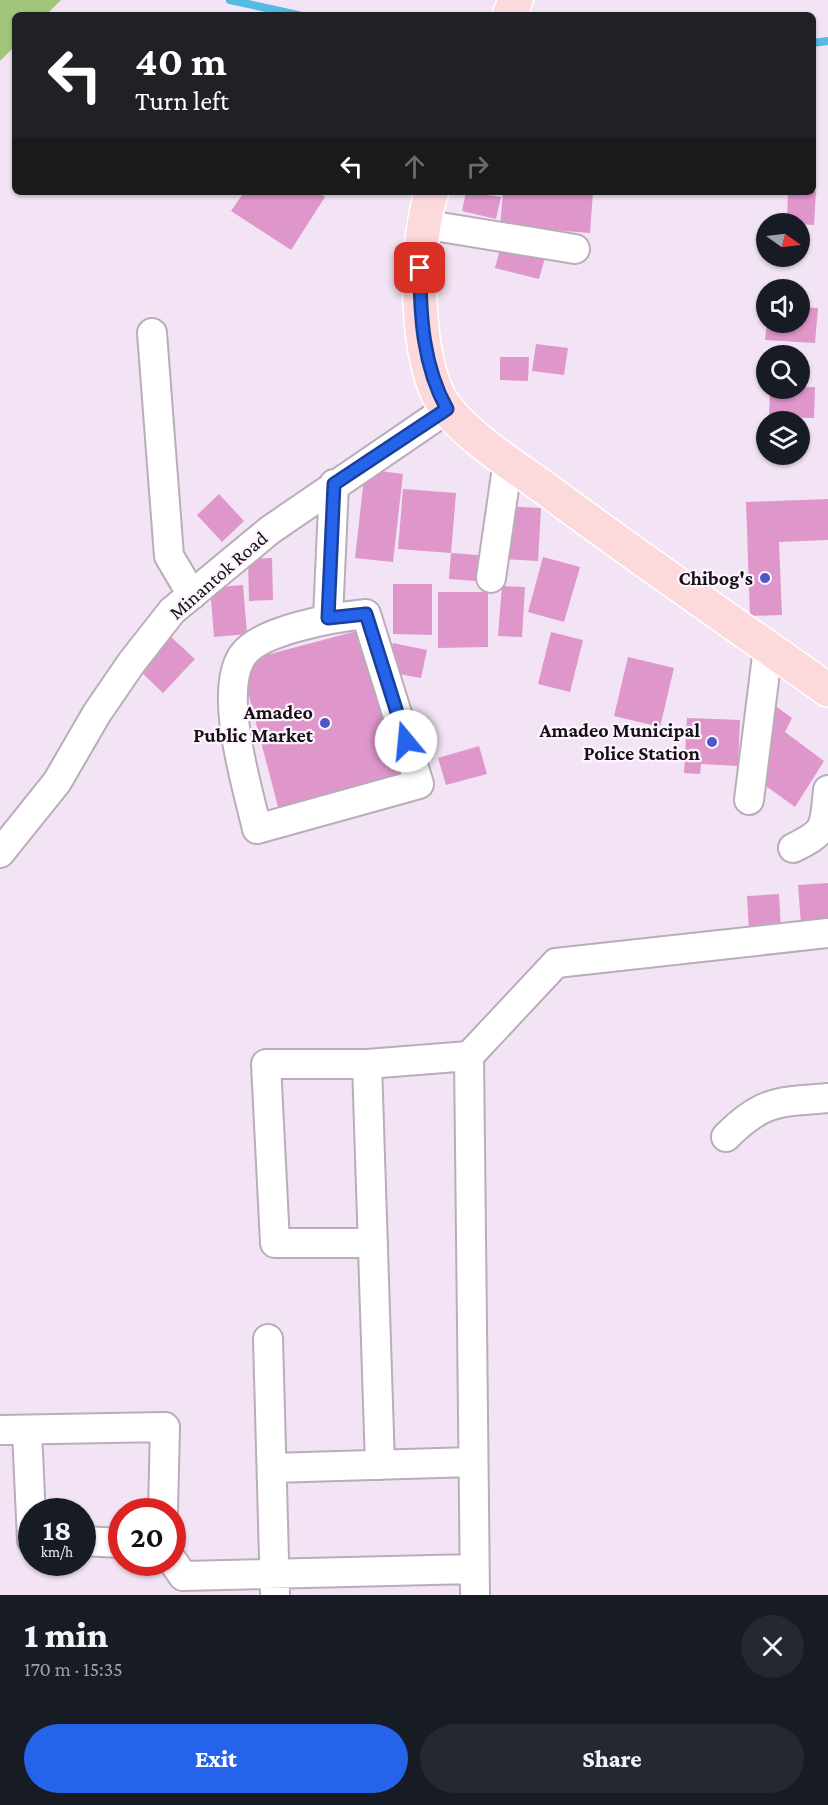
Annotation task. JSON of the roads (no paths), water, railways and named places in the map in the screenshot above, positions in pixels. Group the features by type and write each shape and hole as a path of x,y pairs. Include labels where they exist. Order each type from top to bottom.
{"main road":[{"path":"431,195 422,224 420,283 424,338 432,378 447,409 474,435 593,525 828,690"}],"street":[{"path":"422,224 575,249"},
{"path":"152,333 169,556 192,595"},
{"name":"Minantok Road","path":"0,853 57,782 97,713 132,662 172,611 270,530 334,484 447,409"},
{"path":"491,578 508,461"},
{"path":"328,618 334,484"},
{"path":"366,614 419,784 257,829 233,721 234,683 239,662 249,648 262,640 328,618 366,614"},
{"path":"749,800 768,648"},
{"path":"793,849 815,837 822,830 828,790"},
{"path":"373,1243 275,1243 266,1064 368,1064 469,1056 556,963 828,933"},
{"path":"183,1576 275,1584 474,1582 469,1056"},
{"path":"368,1064 380,1465"},
{"path":"726,1137 747,1116 770,1104 828,1098"},
{"path":"268,1339 275,1584"},
{"path":"25,1498 14,1431 165,1427 163,1498"},
{"path":"272,1468 472,1462"}],"waterway":[{"path":"230,0 284,12"},
{"path":"816,43 828,41"}],"place":[{"name":"Chibog's","path":"765,578"},
{"name":"Amadeo Public Market","path":"325,723"},
{"name":"Amadeo Municipal Police Station","path":"712,742"}]}
